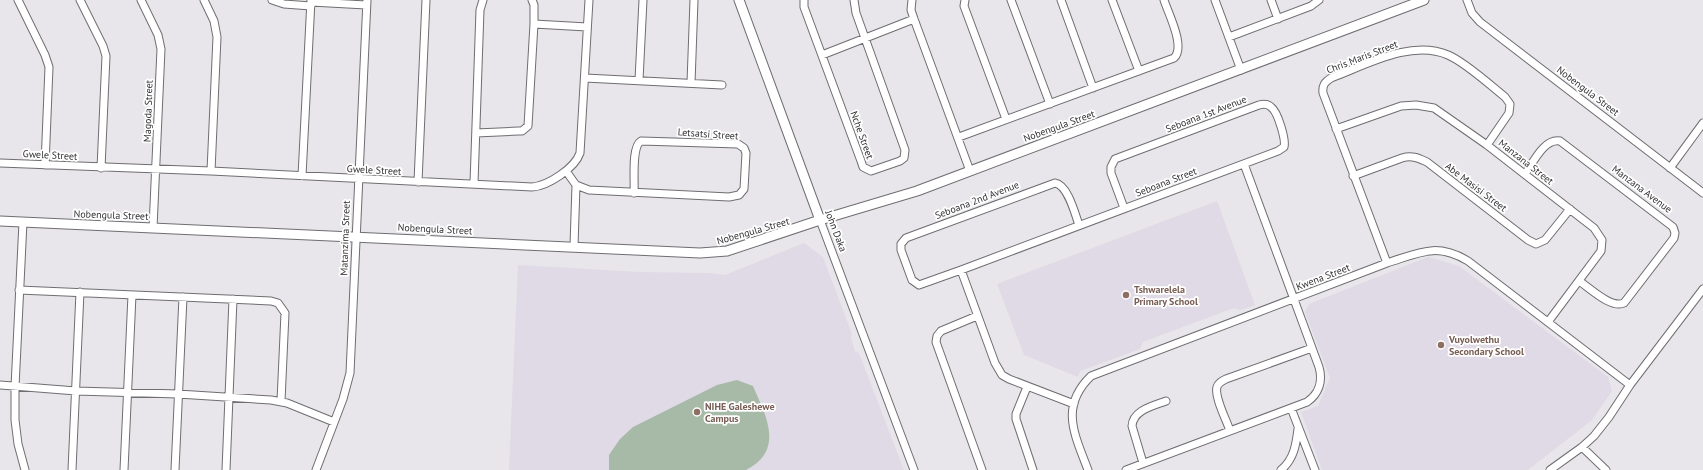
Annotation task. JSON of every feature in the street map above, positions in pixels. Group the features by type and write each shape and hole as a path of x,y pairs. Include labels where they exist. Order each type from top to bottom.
{"street":[{"path":"18,0 45,55 49,67 45,165"},
{"path":"80,0 106,56 100,168"},
{"name":"Magoda Street","path":"141,0 158,35 161,49 153,228"},
{"path":"204,0 214,21 217,37 211,171"},
{"path":"272,0 284,4 367,3"},
{"path":"418,182 426,0"},
{"path":"474,183 480,10 483,0"},
{"name":"Gwele Street","path":"0,163 100,168 211,171 538,187 544,185 566,171 579,157 581,148 588,0"},
{"path":"639,80 643,0"},
{"path":"691,83 694,0"},
{"name":"John Daka","path":"738,0 914,470"},
{"name":"Nche Street","path":"804,0 804,7 863,168 871,171 900,161 904,158 905,150 856,13 854,0"},
{"path":"912,0 911,10 914,19 970,171"},
{"path":"965,0 964,6 1006,119"},
{"path":"1011,0 1050,104"},
{"path":"1061,0 1093,88"},
{"path":"1112,0 1138,71"},
{"path":"958,137 1174,58 1178,53 1178,42 1164,0"},
{"path":"1215,0 1241,70"},
{"path":"1271,0 1278,19"},
{"path":"1229,37 1311,6 1319,0"},
{"name":"Nobengula Street","path":"0,221 713,253 727,251 820,220 917,191 1424,0"},
{"name":"Nobengula Street","path":"1467,0 1472,13 1480,22 1703,193"},
{"path":"476,133 518,132 528,126 534,1"},
{"path":"302,176 311,3"},
{"name":"Matanzima Street","path":"316,470 347,386 350,373 357,179 367,3"},
{"path":"822,55 914,19"},
{"path":"534,24 587,27"},
{"name":"Chris Maris Street","path":"1387,263 1323,93 1322,88 1326,82 1331,78 1401,52 1417,50 1441,53 1452,57 1509,100 1510,113 1487,145"},
{"path":"585,78 722,85"},
{"name":"Seboana 1st Avenue","path":"1124,208 1111,173 1111,167 1115,159 1259,105 1263,104 1271,106 1285,138 1284,147 1278,152 1244,164"},
{"name":"Manzana Street","path":"1336,129 1401,106 1429,106 1439,110 1487,145 1594,228 1602,240 1601,251 1548,322"},
{"path":"1670,168 1703,123"},
{"name":"Letsatsi Street","path":"576,184 589,190 634,193 729,197 739,196 744,189 746,153 744,148 738,144 641,141 636,146 635,150 634,193"},
{"name":"Manzana Avenue","path":"1525,174 1546,145 1553,141 1560,141 1673,227 1675,233 1674,238 1624,303 1618,305 1610,303 1579,281"},
{"name":"Abe Masisi Street","path":"1353,176 1408,156 1427,162 1528,240 1536,244 1545,240 1570,209"},
{"path":"1126,470 1310,400 1316,393 1321,383 1321,372 1244,164"},
{"name":"Seboana Street","path":"915,283 923,284 1244,164"},
{"path":"566,171 576,184 574,246"},
{"name":"Seboana 2nd Avenue","path":"915,283 912,280 901,250 901,244 906,238 1046,185 1055,183 1064,187 1079,225"},
{"path":"23,222 15,387 15,430 25,470"},
{"name":"Kwena Street","path":"1088,470 1072,426 1074,404 1083,384 1091,376 1387,263 1424,251 1439,250 1452,252 1468,261 1630,384"},
{"path":"961,270 977,316 999,370 1009,379 1074,404"},
{"path":"1550,470 1582,447 1609,416 1630,384 1703,289"},
{"path":"19,290 233,299 271,301 278,303 285,313 281,401"},
{"path":"72,470 80,292"},
{"path":"124,470 132,295"},
{"path":"175,470 183,297"},
{"path":"226,470 233,299"},
{"path":"977,316 940,331 936,342 982,470"},
{"path":"1230,431 1218,398 1217,387 1219,383 1226,379 1312,348"},
{"path":"0,385 76,391 178,394 281,401 334,422"},
{"path":"1027,387 1016,414 1016,419 1033,470"},
{"path":"1143,464 1132,426 1132,421 1139,413 1166,401"},
{"path":"1291,408 1315,470"},
{"path":"1281,470 1291,460 1295,449 1298,427"},
{"path":"1582,447 1606,470"},
{"path":"1560,463 1565,470"}],"shaded area":[{"name":"Tshwarelela Primary School","path":"1217,201 1255,305 1241,310 1234,308 1143,342 1140,349 1080,371 1078,377 1024,355 997,284"},
{"name":"NIHE Galeshewe Campus","path":"804,243 823,257 852,334 851,338 855,351 859,353 904,470 509,470 518,265 640,272 711,273 725,275"},
{"name":"Vuyolwethu Secondary School","path":"1428,257 1459,266 1608,377 1612,391 1592,420 1528,470 1322,470 1301,412 1318,406 1330,378 1305,312 1309,304"}],"green space":[{"path":"737,380 753,386 767,420 769,443 765,453 758,462 746,470 609,470 609,455 620,439 633,427 717,385"}],"place":[{"name":"Tshwarelela Primary School","path":"1126,295"},
{"name":"Vuyolwethu Secondary School","path":"1441,345"},
{"name":"NIHE Galeshewe Campus","path":"697,412"}]}
